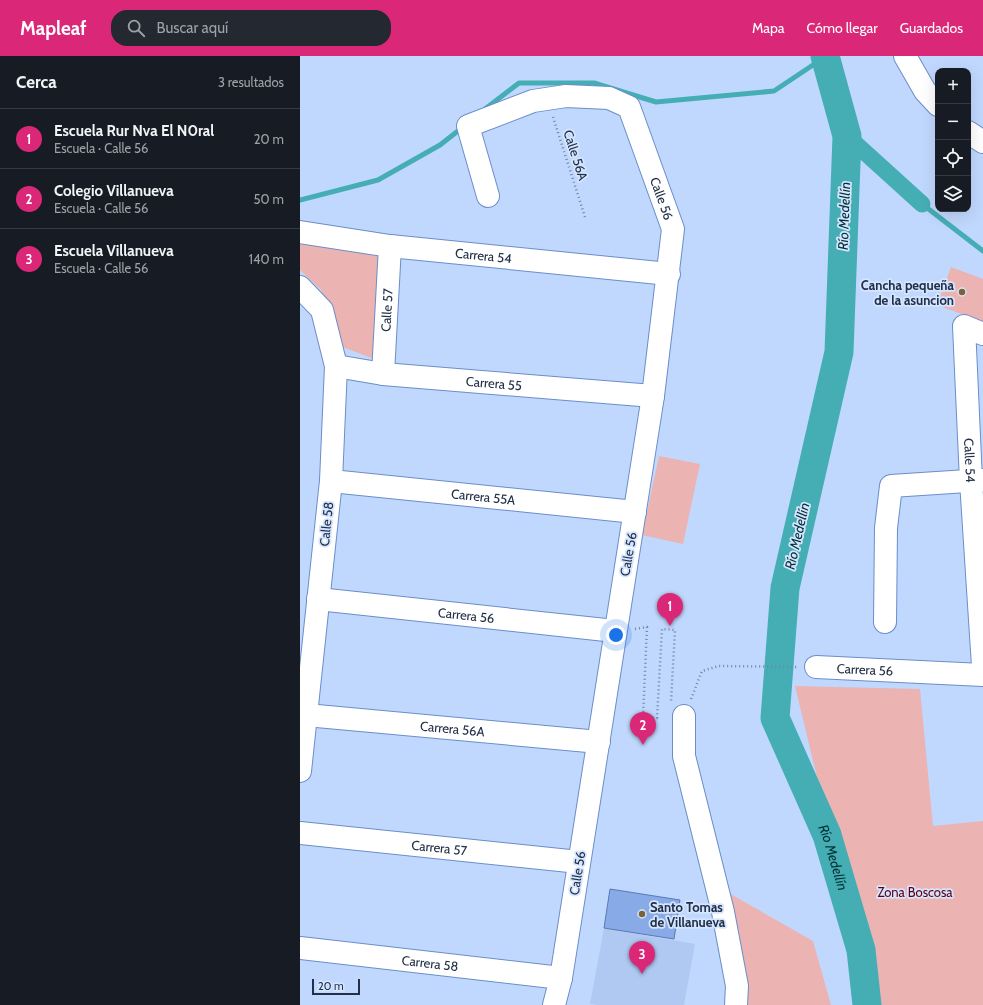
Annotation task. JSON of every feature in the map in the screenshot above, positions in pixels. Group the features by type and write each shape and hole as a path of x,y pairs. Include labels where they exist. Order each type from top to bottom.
{"street":[{"path":"905,56 925,92 937,104"},
{"name":"Calle 56","path":"547,99 566,96 609,98 629,107 673,229 653,396 636,512 615,631 599,742 561,978 554,1005"},
{"path":"488,196 468,126 533,101 547,99"},
{"path":"971,134 983,142"},
{"name":"Carrera 54","path":"300,232 390,246 668,274"},
{"name":"Calle 57","path":"383,374 390,246"},
{"name":"Calle 58","path":"300,287 322,310 336,366 331,482 300,771"},
{"name":"Calle 54","path":"974,330 983,458"},
{"name":"Calle 54","path":"974,330 983,666"},
{"name":"Carrera 55","path":"336,366 383,374 653,396"},
{"path":"885,622 886,528 891,486 977,480"},
{"name":"Carrera 55A","path":"331,482 636,512"},
{"name":"Carrera 56","path":"318,599 615,631"},
{"name":"Carrera 56","path":"914,671 983,662"},
{"name":"Carrera 56","path":"816,668 983,675"},
{"name":"Carrera 56A","path":"306,715 599,742"},
{"path":"684,716 684,756 723,912 736,986 736,1005"},
{"name":"Carrera 57","path":"300,833 579,862"},
{"name":"Carrera 58","path":"300,948 561,978"}],"path":[{"name":"Calle 56A","path":"547,99 585,217"},
{"path":"615,631 647,627 643,717 657,718 662,629 675,630 670,717 684,716 702,671 719,666 816,668"}],"shaded area":[{"path":"604,928 695,944 684,1005 590,1004"}],"green space":[{"path":"300,238 378,255 374,359 340,346 321,290 300,270"},
{"name":"Cancha pequeña de la asuncion","path":"951,267 983,279 983,322 937,305"},
{"path":"659,456 700,464 683,544 642,535"},
{"name":"Zona Boscosa","path":"795,686 920,689 933,826 983,821 983,1005 872,1005"},
{"path":"720,888 813,941 831,1005 740,1005"}],"building":[{"name":"Santo Tomas de Villanueva","path":"610,889 680,900 674,939 604,928"}],"waterway":[{"name":"Río Medellín","path":"825,56 847,136 839,352 785,588 775,718 827,835 861,950 867,1005"},
{"path":"485,109 519,83 594,83 656,102 774,91 825,57"},
{"path":"300,200 378,180 440,145 463,127"},
{"path":"847,136 922,204"},
{"path":"922,204 983,251"}],"place":[{"name":"Cancha pequeña de la asuncion","path":"962,292"},
{"name":"Escuela Rur Nva El N0ral","path":"670,626"},
{"name":"Colegio Villanueva","path":"643,745"},
{"name":"Santo Tomas de Villanueva","path":"642,914"},
{"name":"Escuela Villanueva","path":"642,974"}]}
